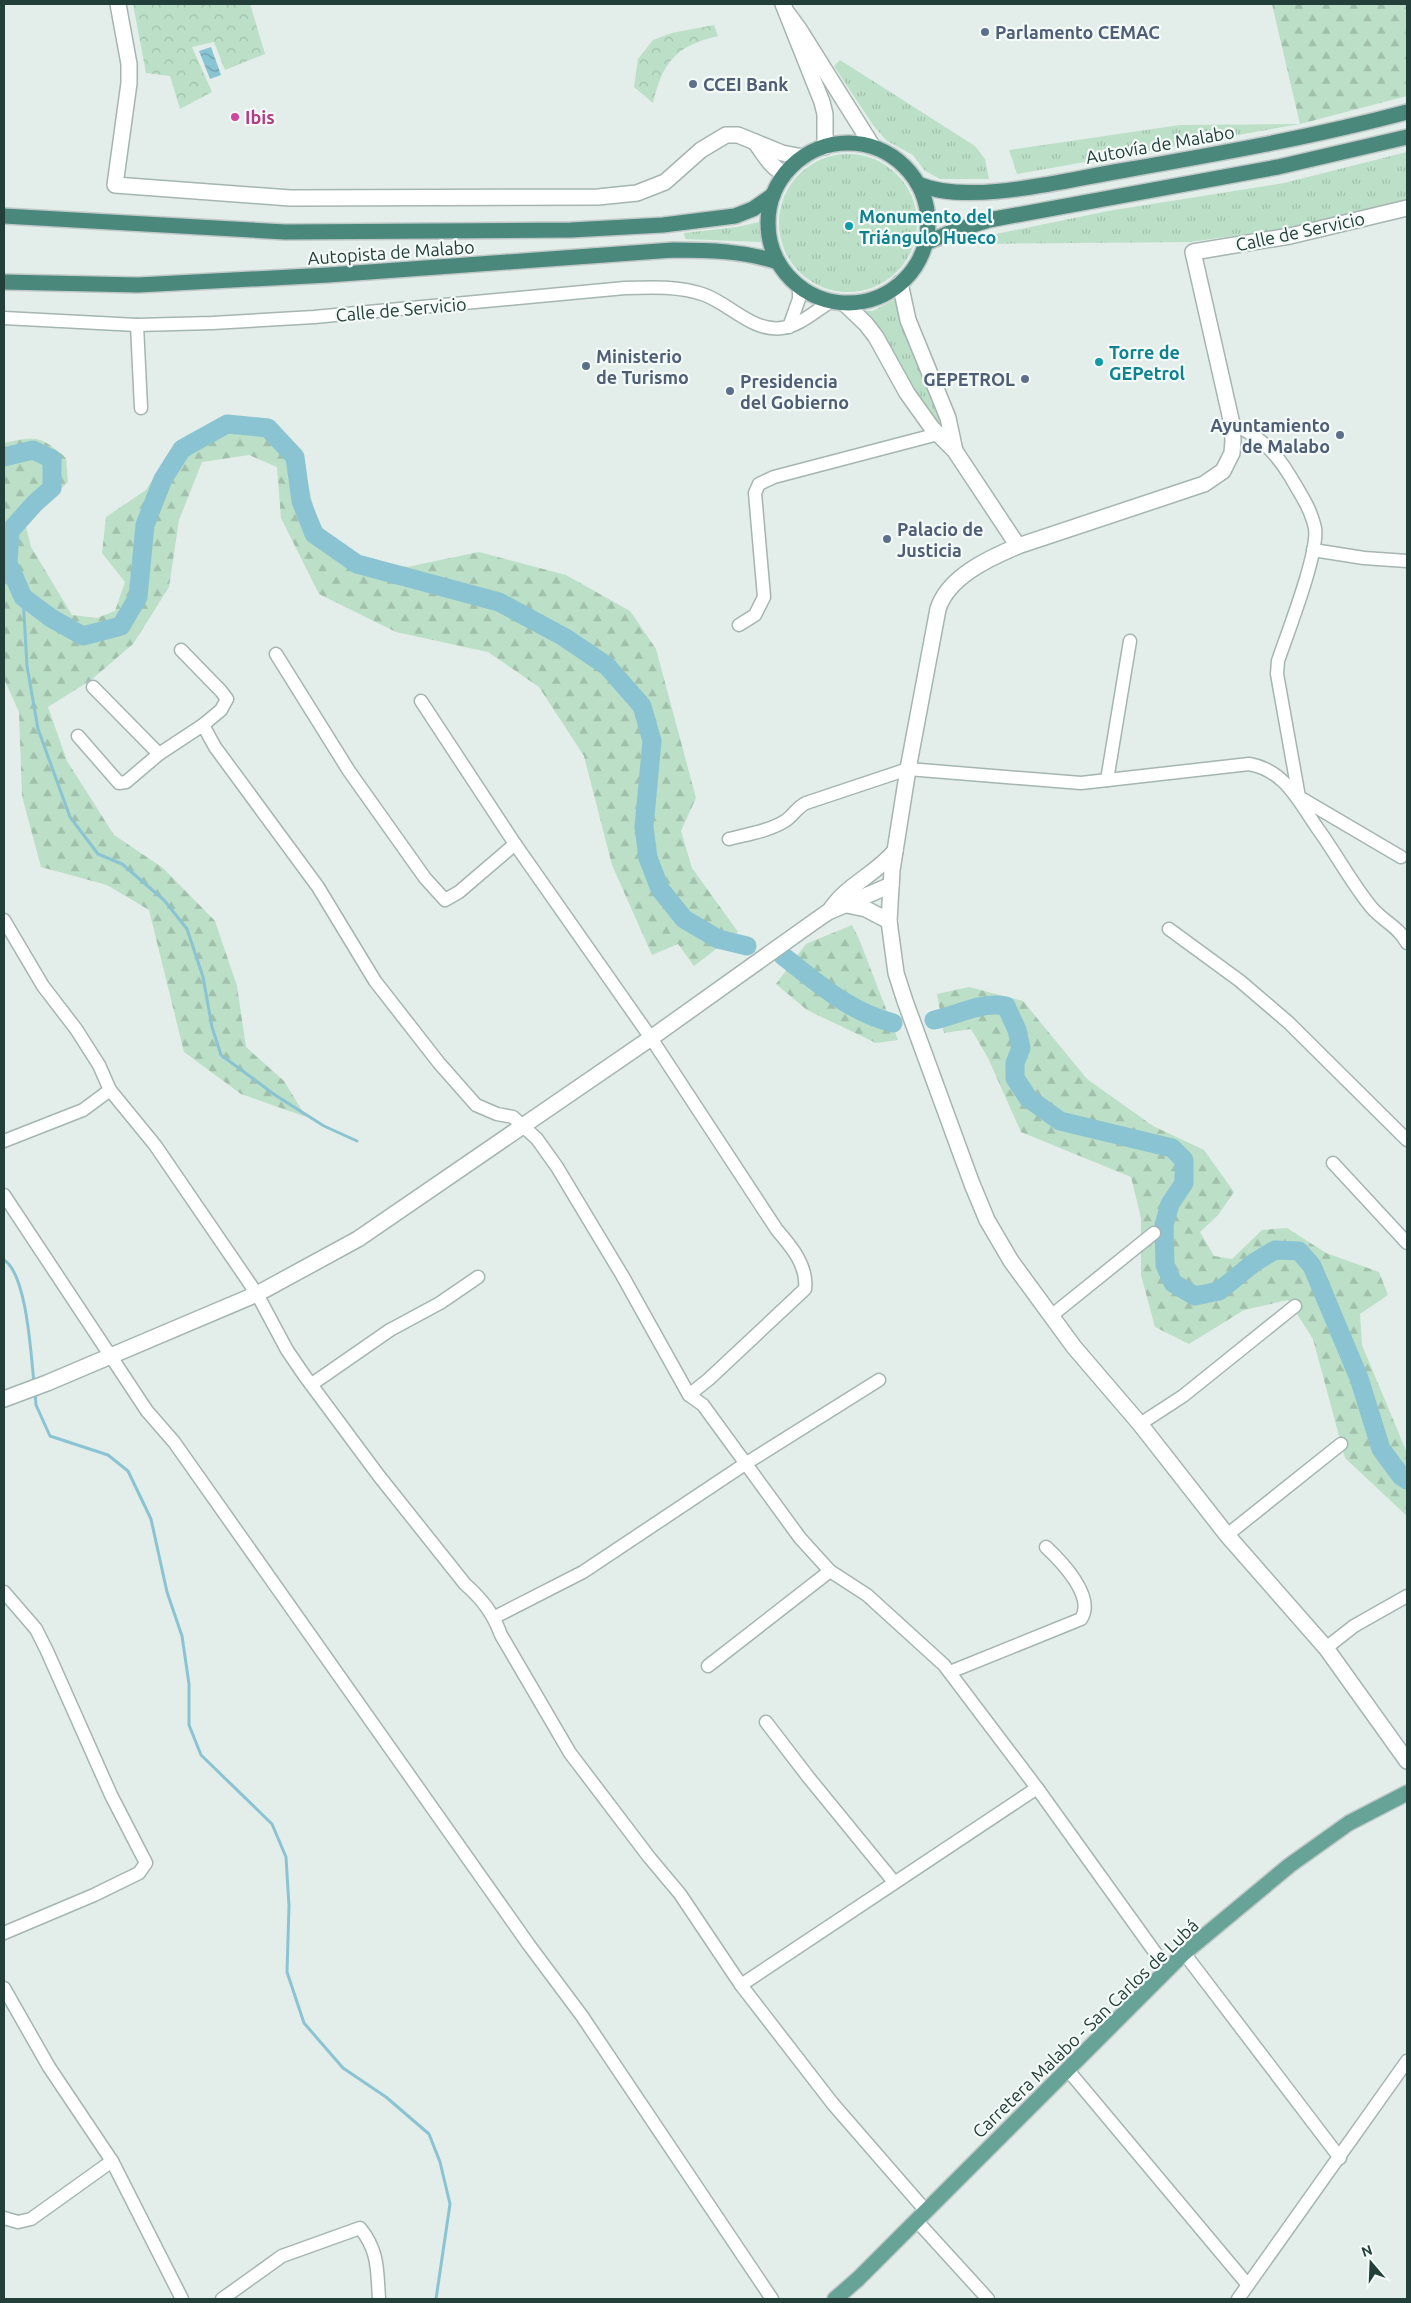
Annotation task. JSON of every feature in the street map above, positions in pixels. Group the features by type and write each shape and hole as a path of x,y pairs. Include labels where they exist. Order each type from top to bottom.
{"highway":[{"name":"Autovía de Malabo","path":"918,184 932,190 947,193 964,194 1008,190 1205,156 1350,127 1407,112"},
{"path":"926,243 951,232 989,220 1278,167 1407,137"},
{"path":"849,144 873,147 904,165 918,184 927,207 928,231 926,243 916,265 900,283 868,300 838,302 809,293 787,275 778,262 769,236 769,208 773,195 785,174 803,157 825,147 849,144"},
{"name":"Autopista de Malabo","path":"4,216 285,232 571,230 663,225 735,216 753,209 773,195"},
{"name":"Autopista de Malabo","path":"4,282 138,286 673,250 729,251 755,255 778,262"}],"main road":[{"name":"Carretera Malabo - San Carlos de Lubá","path":"835,2299 858,2280 1184,1953 1290,1865 1350,1823 1407,1794"}],"street":[{"path":"118,4 129,64 129,83 115,185 290,198 598,198 637,193 665,182 701,150 726,135 738,135 782,152 803,157"},
{"path":"786,9 822,102 825,114 825,147"},
{"path":"786,9 873,147"},
{"path":"755,142 770,164 785,174"},
{"name":"Calle de Servicio","path":"1232,424 1193,252 1290,236 1407,208"},
{"path":"900,283 908,320 948,418 955,450"},
{"path":"789,327 797,307 799,286"},
{"name":"Calle de Servicio","path":"4,318 137,325 314,318 625,288 661,287 692,291 707,296 756,325 768,328 789,327"},
{"path":"789,327 838,302 866,324 876,337 907,393 938,434 955,450 1018,546"},
{"path":"137,325 141,408"},
{"path":"1407,943 1402,933 1374,910 1298,797 1277,674 1278,661 1313,550 1315,530 1311,514 1282,462 1260,438 1232,424 1232,453 1223,470 1214,478 1204,484 1018,546 981,564 949,590 940,600 908,769 895,850 889,921 896,973 904,1001 972,1184 987,1220 999,1241 1074,1347 1140,1424 1227,1535 1326,1648 1407,1762"},
{"path":"739,625 755,615 764,597 755,493 760,484 774,477 938,434"},
{"path":"1313,550 1364,558 1407,561"},
{"path":"1107,780 1130,641"},
{"path":"78,736 119,783 126,782 159,754 203,725 221,710 226,699 221,691 181,650"},
{"path":"276,654 348,772 425,878 445,900 459,892 515,844"},
{"path":"93,687 159,754"},
{"path":"421,701 515,844 651,1038 777,1230 795,1251 806,1280 805,1289 709,1379 689,1395"},
{"path":"203,725 215,747 318,887 375,981 439,1063 476,1106 497,1114 513,1117 524,1126 557,1167 572,1196 596,1230 689,1395 703,1405 800,1538 830,1571 868,1595 925,1646 950,1672 1037,1788 1167,1969"},
{"path":"729,839 767,829 786,820 800,806 806,803 908,769 1081,783 1249,764 1262,766 1269,770 1298,797 1401,857"},
{"path":"828,912 835,902 883,864 895,850"},
{"path":"860,882 892,878"},
{"path":"9,1397 47,1383 258,1294 358,1239 651,1038 828,912 847,905 892,878"},
{"path":"847,905 866,909 889,921"},
{"path":"4,920 43,986 76,1029 95,1058 110,1090 155,1145 258,1294 287,1350 379,1476 465,1584 482,1599 570,1753 649,1857 680,1894 741,1985 988,2299"},
{"path":"1169,929 1240,981 1289,1023 1407,1140"},
{"path":"4,1141 83,1110 110,1090"},
{"path":"1333,1163 1407,1242"},
{"path":"4,1195 147,1411 174,1442 241,1534 529,1945 582,2016 772,2299"},
{"path":"1051,1316 1154,1233"},
{"path":"312,1384 390,1330 440,1302 478,1277"},
{"path":"1140,1424 1190,1390 1295,1306"},
{"path":"494,1617 583,1572 745,1464 879,1380"},
{"path":"1227,1535 1341,1444"},
{"path":"950,1672 1081,1618 1085,1609 1076,1582 1066,1565 1046,1547"},
{"path":"708,1666 830,1571"},
{"path":"4,1592 36,1629 48,1651 111,1795 146,1864 139,1873 117,1884 4,1933"},
{"path":"1326,1648 1354,1626 1407,1596"},
{"path":"766,1722 808,1778 894,1882"},
{"path":"741,1985 1037,1788"},
{"path":"1184,1953 1340,2158"},
{"path":"4,1988 49,2067 112,2161 182,2299"},
{"path":"1238,2299 1340,2158 1407,2061"},
{"path":"1067,2069 1248,2285"},
{"path":"4,2218 18,2222 31,2219 112,2161"},
{"path":"222,2299 282,2256 360,2228 371,2241 374,2252 379,2299"}],"green space":[{"path":"133,4 250,4 265,54 225,70 214,42 192,47 212,92 180,109 170,76 146,73"},
{"path":"1272,4 1407,4 1407,96 1300,124"},
{"path":"714,25 718,36 691,45 673,58 661,77 653,103 634,87 638,59 653,40 672,33"},
{"path":"840,60 975,146 985,159 989,179 940,179 925,171 913,155 887,141 873,125 834,66"},
{"path":"1300,124 1017,174 1009,150 1180,125"},
{"path":"1407,152 1407,200 1308,225 1190,242 972,244 972,239 1108,211 1284,183"},
{"path":"848,154 862,155 874,159 886,165 897,174 906,185 912,197 916,209 916,237 912,249 906,261 897,272 886,281 874,287 862,291 848,292 834,291 822,287 810,281 799,272 790,261 784,249 780,237 779,223 780,209 784,197 790,185 799,174 810,165 822,159 834,155"},
{"path":"759,222 761,242 685,239 684,233 737,227"},
{"path":"901,296 899,313 944,417 947,433 930,416 860,311 873,311"},
{"path":"220,420 269,420 300,449 314,510 329,542 360,562 407,567 479,552 566,575 630,611 656,649 696,798 681,831 692,868 738,932 694,966 678,944 652,955 612,865 584,756 539,687 488,652 396,632 319,594 281,518 277,467 249,455 202,462 179,520 169,587 133,644 91,680 48,707 67,761 114,835 163,868 215,921 237,986 246,1047 284,1081 306,1117 241,1094 184,1052 149,910 107,885 41,867 22,796 19,712 4,679 4,443 24,439 38,440 50,445 66,458 68,482 35,513 26,527 31,547 72,615 97,618 115,611 125,582 102,553 106,517 146,490 168,455 187,435"},
{"path":"852,925 898,1040 876,1043 807,1010 776,984 806,944"},
{"path":"969,987 1023,1001 1087,1079 1153,1126 1204,1150 1234,1192 1218,1215 1200,1232 1214,1256 1232,1259 1262,1230 1287,1228 1326,1253 1379,1272 1388,1295 1360,1314 1362,1345 1407,1453 1407,1516 1345,1458 1313,1339 1288,1300 1244,1310 1189,1344 1155,1327 1141,1275 1141,1218 1131,1177 1021,1132 988,1058 971,1029 944,1033 937,994"}],"water":[{"path":"211,47 221,75 210,79 199,51"}],"waterway":[{"path":"4,457 33,450 52,459 52,488 35,503 10,531 8,563 23,597 51,618 83,636 121,626 138,597 145,525 163,479 182,449 227,424 268,428 295,457 301,501 314,534 357,564 499,602 564,637 607,666 642,706 652,741 644,827 648,858 660,889 684,919 718,939 747,946"},
{"path":"23,597 27,666 38,729 70,817 98,854 122,864 164,900 187,929 203,977 212,1027 221,1055 275,1095 324,1126 357,1141"},
{"path":"783,956 848,1004 862,1012 893,1023"},
{"path":"934,1020 988,1005 1006,1006 1017,1030 1021,1048 1015,1063 1015,1078 1028,1098 1060,1121 1172,1148 1184,1160 1184,1183 1170,1204 1164,1225 1165,1265 1173,1283 1195,1296 1219,1291 1255,1262 1275,1250 1299,1251 1312,1266 1359,1378 1381,1449 1401,1476 1407,1480"},
{"path":"4,1260 12,1268 23,1298 27,1317 34,1383"},
{"path":"35,1392 36,1405 50,1436 108,1455 128,1471 151,1519 167,1592 182,1636 189,1684 189,1725 201,1755 272,1824 286,1857 289,1906 287,1972 304,2023 343,2068 386,2097 429,2134 440,2162 450,2204 436,2299"}],"place":[{"name":"Parlamento CEMAC","path":"985,32"},
{"name":"CCEI Bank","path":"693,84"},
{"name":"Ibis","path":"235,117"},
{"name":"Monumento del Triángulo Hueco","path":"849,226"},
{"name":"Torre de GEPetrol","path":"1099,362"},
{"name":"Ministerio de Turismo","path":"586,366"},
{"name":"GEPETROL","path":"1025,379"},
{"name":"Presidencia del Gobierno","path":"730,391"},
{"name":"Ayuntamiento de Malabo","path":"1340,435"},
{"name":"Palacio de Justicia","path":"887,539"}]}
